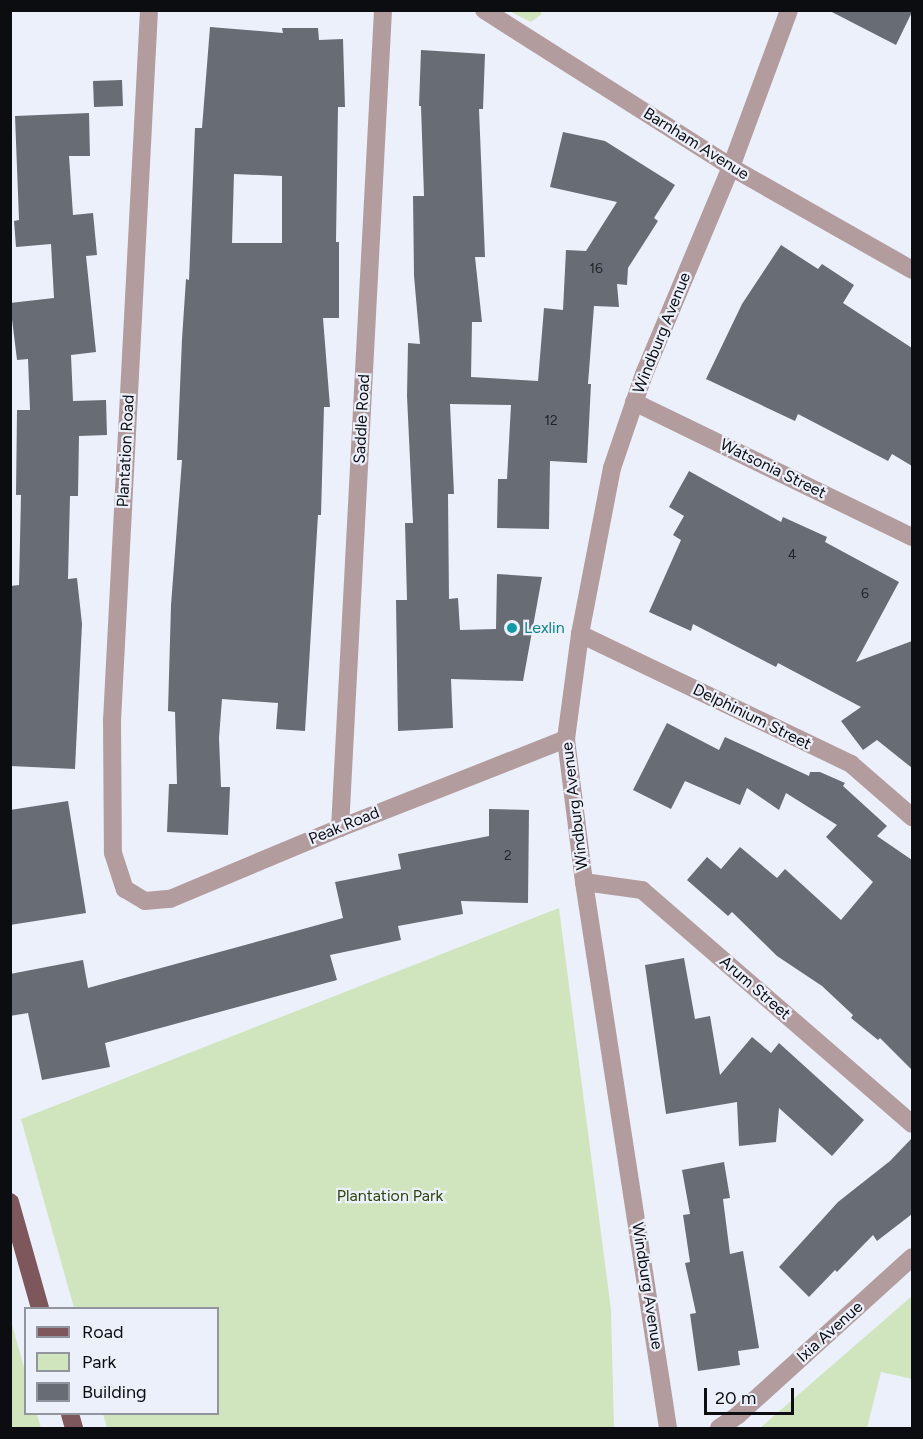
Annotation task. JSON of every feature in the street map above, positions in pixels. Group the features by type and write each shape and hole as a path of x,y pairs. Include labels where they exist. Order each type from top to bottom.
{"main road":[{"path":"10,1202 40,1307"}],"street":[{"name":"Plantation Road","path":"125,890 113,853 112,720 149,10"},
{"name":"Saddle Road","path":"340,828 383,10"},
{"name":"Barnham Avenue","path":"484,10 731,167 912,270"},
{"name":"Windburg Avenue","path":"668,1428 584,882 566,740 580,634 612,468 634,402 731,167 789,10"},
{"name":"Watsonia Street","path":"634,402 912,537"},
{"name":"Delphinium Street","path":"580,634 850,764 912,817"},
{"name":"Peak Road","path":"125,890 145,901 170,899 340,828 566,740"},
{"name":"Arum Street","path":"584,882 642,890 912,1124"},
{"name":"Ixia Avenue","path":"719,1428 738,1415 912,1257"}],"green space":[{"path":"509,11 540,11 542,14 531,22"},
{"name":"Plantation Park","path":"559,908 611,1310 614,1428 107,1428 103,1415 219,1415 219,1307 74,1307 21,1119"},
{"path":"912,1296 912,1379 881,1372 867,1428 760,1428"},
{"path":"10,1317 24,1367 24,1415 37,1415 41,1428 11,1428"}],"building":[{"path":"828,10 912,10 912,12 896,45"},
{"path":"210,27 283,33 282,28 318,28 319,40 343,39 345,107 338,107 336,242 339,242 339,318 323,318 330,407 324,407 321,515 318,515 305,731 276,729 278,703 222,699 219,738 221,787 230,787 228,835 167,832 169,784 177,784 175,712 168,711 171,605 182,460 177,460 182,339 186,279 189,280 195,128 202,128","holes":["234,174 282,176 282,243 232,243"]},
{"path":"421,50 485,54 483,109 479,109 485,257 475,257 482,322 472,322 471,377 538,381 544,308 563,310 566,250 586,251 617,202 550,187 563,132 605,141 675,185 654,218 658,221 628,268 627,285 617,284 619,307 594,306 588,384 591,384 587,463 550,461 549,529 497,528 498,479 507,479 511,405 450,404 454,494 448,494 449,599 458,598 460,630 496,629 497,574 542,577 523,681 451,679 453,728 398,731 396,600 407,600 405,523 413,523 407,396 408,343 420,344 414,276 413,196 424,196 421,106 419,106"},
{"path":"122,80 123,106 94,107 93,81"},
{"path":"89,113 90,156 69,156 73,215 93,213 97,255 86,256 96,352 71,355 73,401 106,400 107,435 79,436 78,496 70,496 68,579 77,578 82,624 75,769 10,766 10,586 19,585 21,495 16,495 17,410 30,410 28,359 17,360 10,303 54,298 51,244 16,247 14,221 19,220 15,116"},
{"path":"781,245 818,269 822,264 854,285 843,303 912,348 912,466 892,454 888,461 798,414 795,421 706,379 742,304"},
{"path":"689,471 781,522 783,517 827,537 825,542 899,582 856,662 912,641 912,768 877,740 863,750 841,721 861,707 778,663 776,667 693,624 691,631 649,612 681,540 673,535 684,516 669,507"},
{"path":"667,723 719,750 725,737 809,776 810,772 820,772 845,783 843,786 887,826 877,836 912,860 912,1070 880,1038 878,1040 851,1018 853,1015 822,986 777,956 732,912 728,916 687,880 707,857 721,869 740,847 777,878 785,869 841,920 873,882 826,837 837,825 786,793 779,810 747,788 740,805 685,781 671,809 633,790"},
{"path":"68,801 86,913 10,925 10,810"},
{"path":"489,809 529,810 528,903 461,901 463,914 398,926 401,940 330,955 337,980 105,1043 110,1067 42,1080 28,1013 10,1016 10,974 83,960 88,988 343,918 335,882 401,869 398,854 489,836"},
{"path":"684,958 695,1019 710,1016 720,1075 752,1037 771,1053 779,1043 864,1120 832,1156 779,1108 776,1142 739,1146 737,1102 666,1114 645,965"},
{"path":"912,1138 912,1214 877,1241 873,1235 809,1297 779,1267 838,1202 890,1161"},
{"path":"724,1162 730,1198 723,1199 730,1254 743,1251 759,1348 738,1351 740,1365 698,1371 690,1314 696,1313 685,1263 690,1262 683,1215 690,1214 682,1170"}],"place":[{"name":"Lexlin","path":"512,628"}]}
